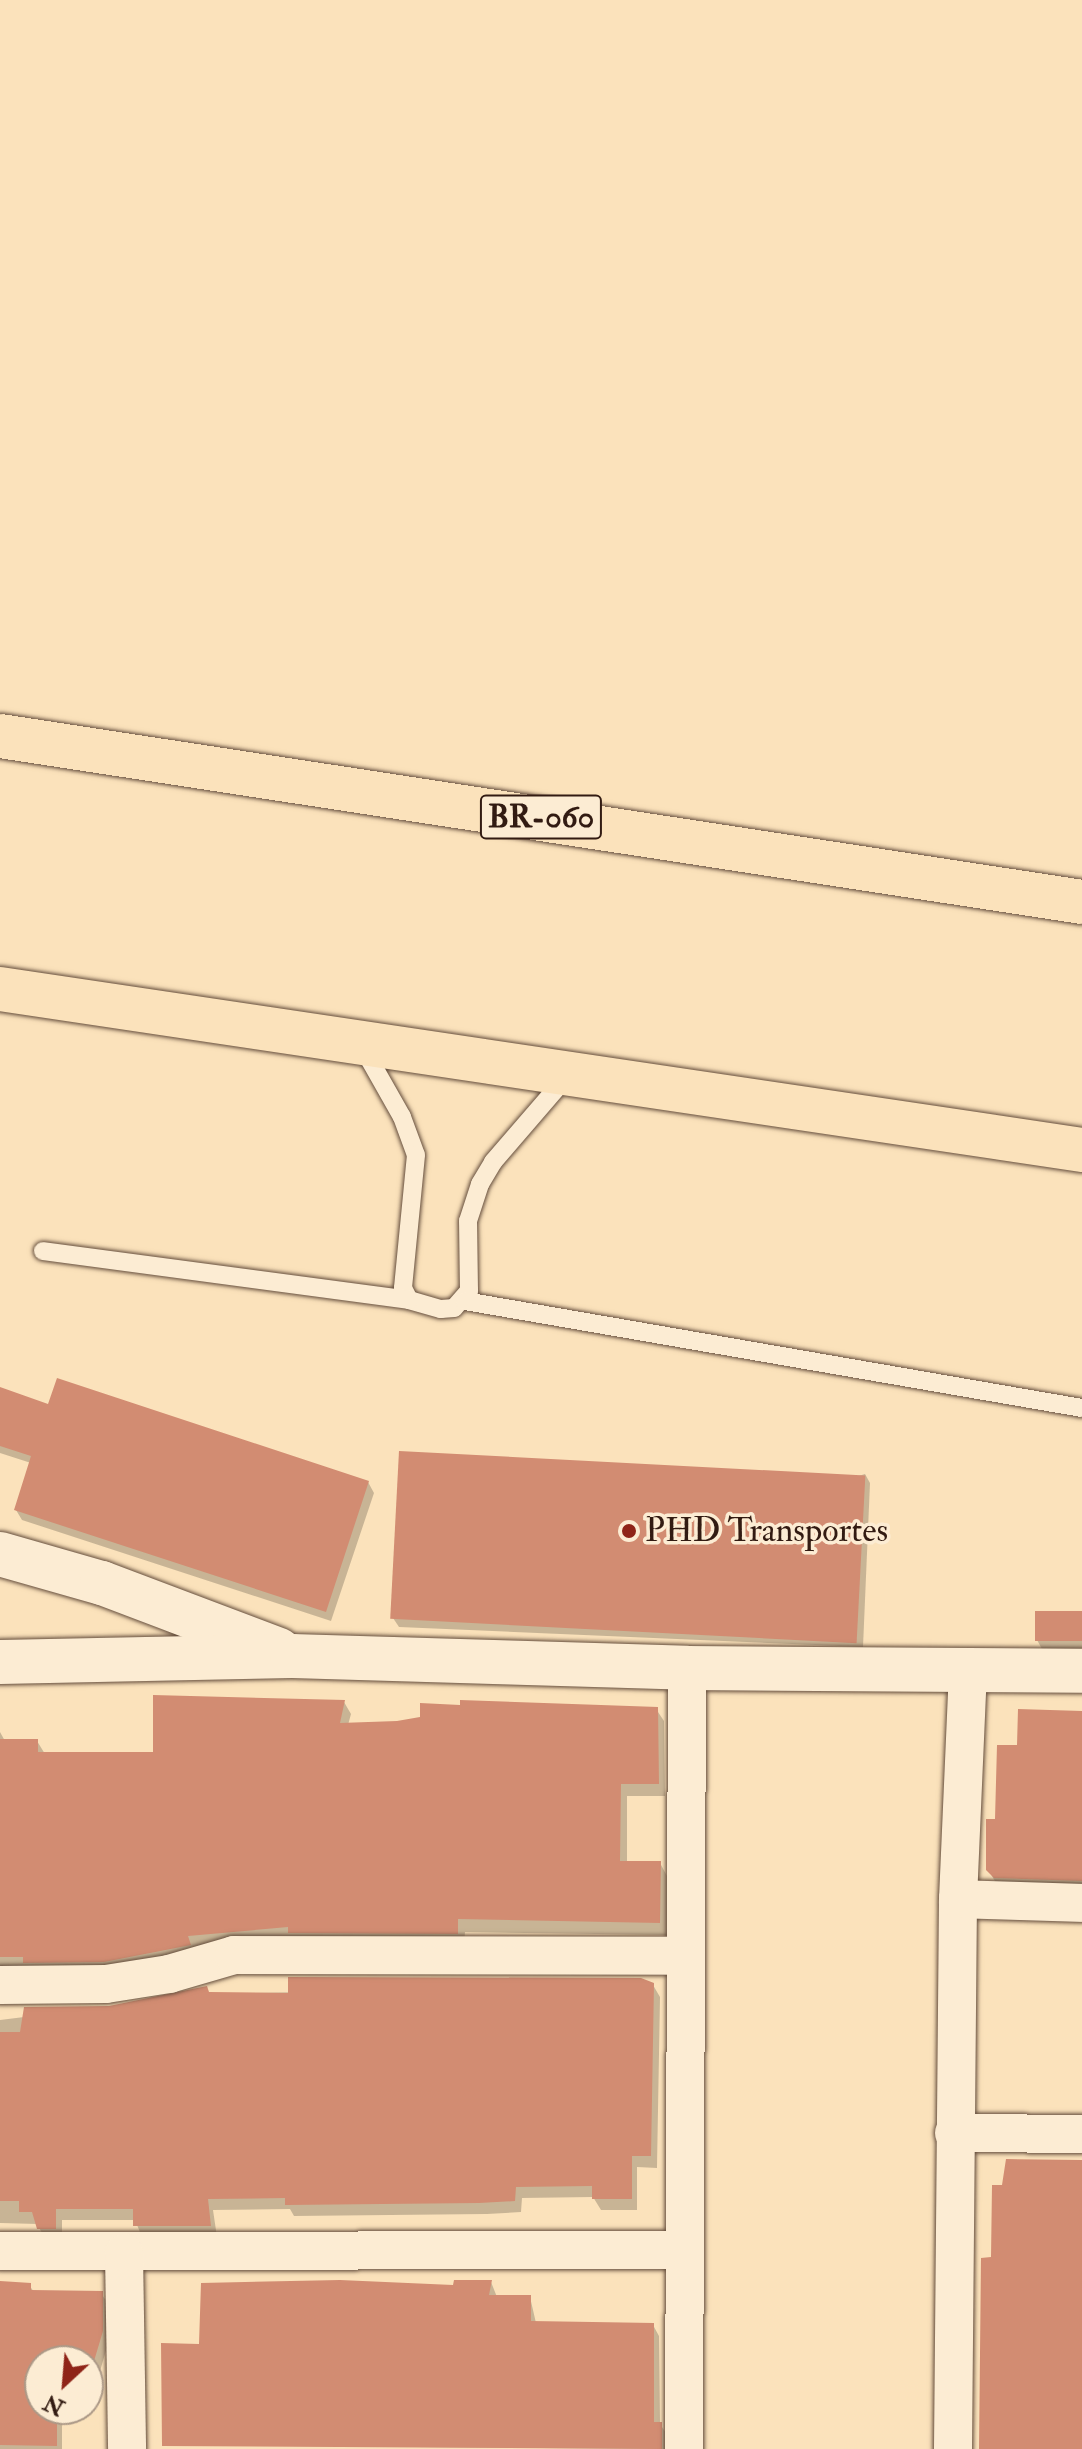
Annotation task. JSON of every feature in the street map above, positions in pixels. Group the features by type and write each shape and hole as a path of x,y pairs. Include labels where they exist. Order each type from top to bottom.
{"highway":[{"name":"BR-060","path":"0,736 1082,902"},
{"path":"0,989 1082,1150"}],"street":[{"path":"0,1554 212,1621 292,1656"},
{"path":"0,1662 292,1656 687,1668 1082,1671"},
{"path":"684,2449 681,2250 687,1668"},
{"path":"953,2449 958,1899 968,1669"},
{"path":"958,1899 1082,1903"},
{"path":"0,1985 106,1984 169,1974 234,1955 683,1956"},
{"path":"954,2133 1082,2134"},
{"path":"0,2251 681,2250"},
{"path":"124,2253 127,2449"}],"lane":[{"path":"360,1042 413,1142 417,1176 403,1288 409,1300"},
{"path":"465,1301 468,1221 480,1184 493,1162 570,1073"},
{"path":"43,1251 409,1300 441,1309 465,1301 1082,1408"}],"building":[{"path":"57,1378 369,1481 326,1612 14,1510 31,1456 0,1446 0,1387 48,1404"},
{"name":"PHD Transportes","path":"399,1451 865,1475 857,1643 390,1619"},
{"path":"1035,1611 1082,1611 1082,1641 1035,1641"},
{"path":"153,1695 345,1700 340,1723 420,1717 420,1703 460,1705 460,1700 658,1707 659,1784 621,1784 620,1861 661,1861 660,1923 458,1919 458,1934 288,1933 288,1927 188,1936 191,1945 104,1962 23,1963 23,1957 0,1957 0,1739 38,1739 38,1752 153,1752"},
{"path":"1018,1709 1082,1711 1082,1881 994,1878 986,1870 986,1819 995,1819 997,1745 1017,1745"},
{"path":"288,1977 641,1978 654,1983 651,2156 632,2156 632,2199 592,2199 592,2186 516,2187 515,2201 479,2203 285,2205 285,2198 208,2199 211,2226 133,2226 133,2209 56,2209 56,2229 37,2229 32,2212 19,2212 19,2201 0,2201 0,2032 20,2032 24,2007 109,2006 207,1986 209,1992 288,1993"},
{"path":"1006,2159 1082,2160 1082,2449 979,2449 981,2258 991,2257 992,2185 1002,2185"},
{"path":"340,2280 453,2285 454,2280 492,2280 489,2295 531,2295 531,2321 654,2323 654,2422 662,2422 662,2449 162,2446 161,2343 199,2344 201,2283"},
{"path":"0,2281 31,2283 31,2290 103,2291 103,2331 99,2345 24,2345 24,2425 57,2425 57,2446 0,2445"}],"place":[{"name":"PHD Transportes","path":"629,1531"}]}
